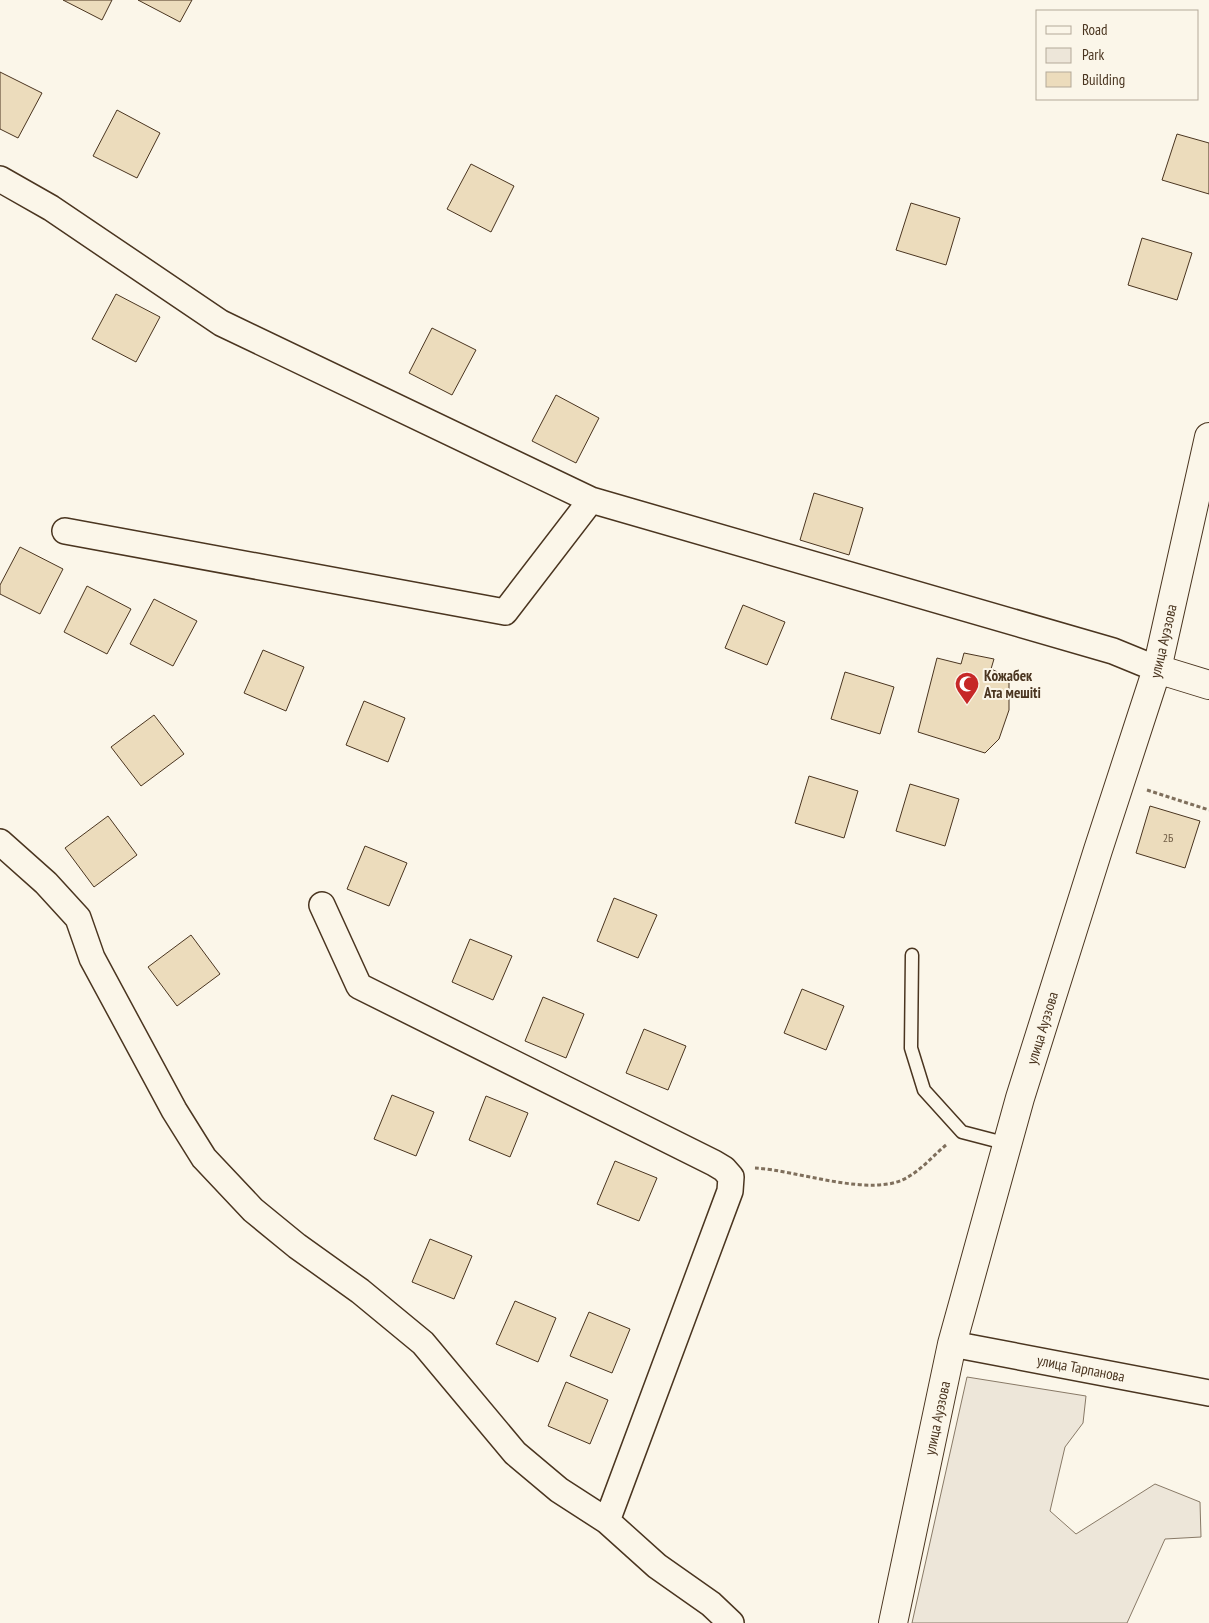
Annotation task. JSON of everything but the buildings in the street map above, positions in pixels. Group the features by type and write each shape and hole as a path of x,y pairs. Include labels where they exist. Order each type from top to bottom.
{"main road":[{"name":"улица Ауэзова","path":"893,1623 952,1344 1020,1098 1157,669 1209,437"},
{"path":"1157,669 1209,685"}],"street":[{"path":"0,179 51,208 220,323 591,500 1114,651 1157,669"},
{"path":"65,531 505,612 591,500"},
{"path":"0,842 46,883 78,918 92,958 174,1110 204,1158 253,1210 297,1246 360,1291 424,1343 515,1453 559,1490 607,1521 657,1566 711,1604 731,1623"},
{"path":"322,905 359,986 714,1162 724,1169 730,1177 730,1191 607,1521"},
{"name":"улица Тарпанова","path":"952,1344 1209,1393"}],"lane":[{"path":"912,954 912,1048 924,1090 962,1132 1008,1144"}],"path":[{"path":"1120,782 1209,810"},
{"path":"730,1177 754,1168 778,1169 858,1185 883,1185 908,1177 962,1132"}],"green space":[{"path":"967,1377 1086,1396 1083,1423 1065,1447 1050,1511 1076,1534 1155,1484 1200,1502 1201,1537 1165,1539 1127,1623 912,1623"}],"place":[{"name":"Кожабек Ата мешiti","path":"967,705"}]}
